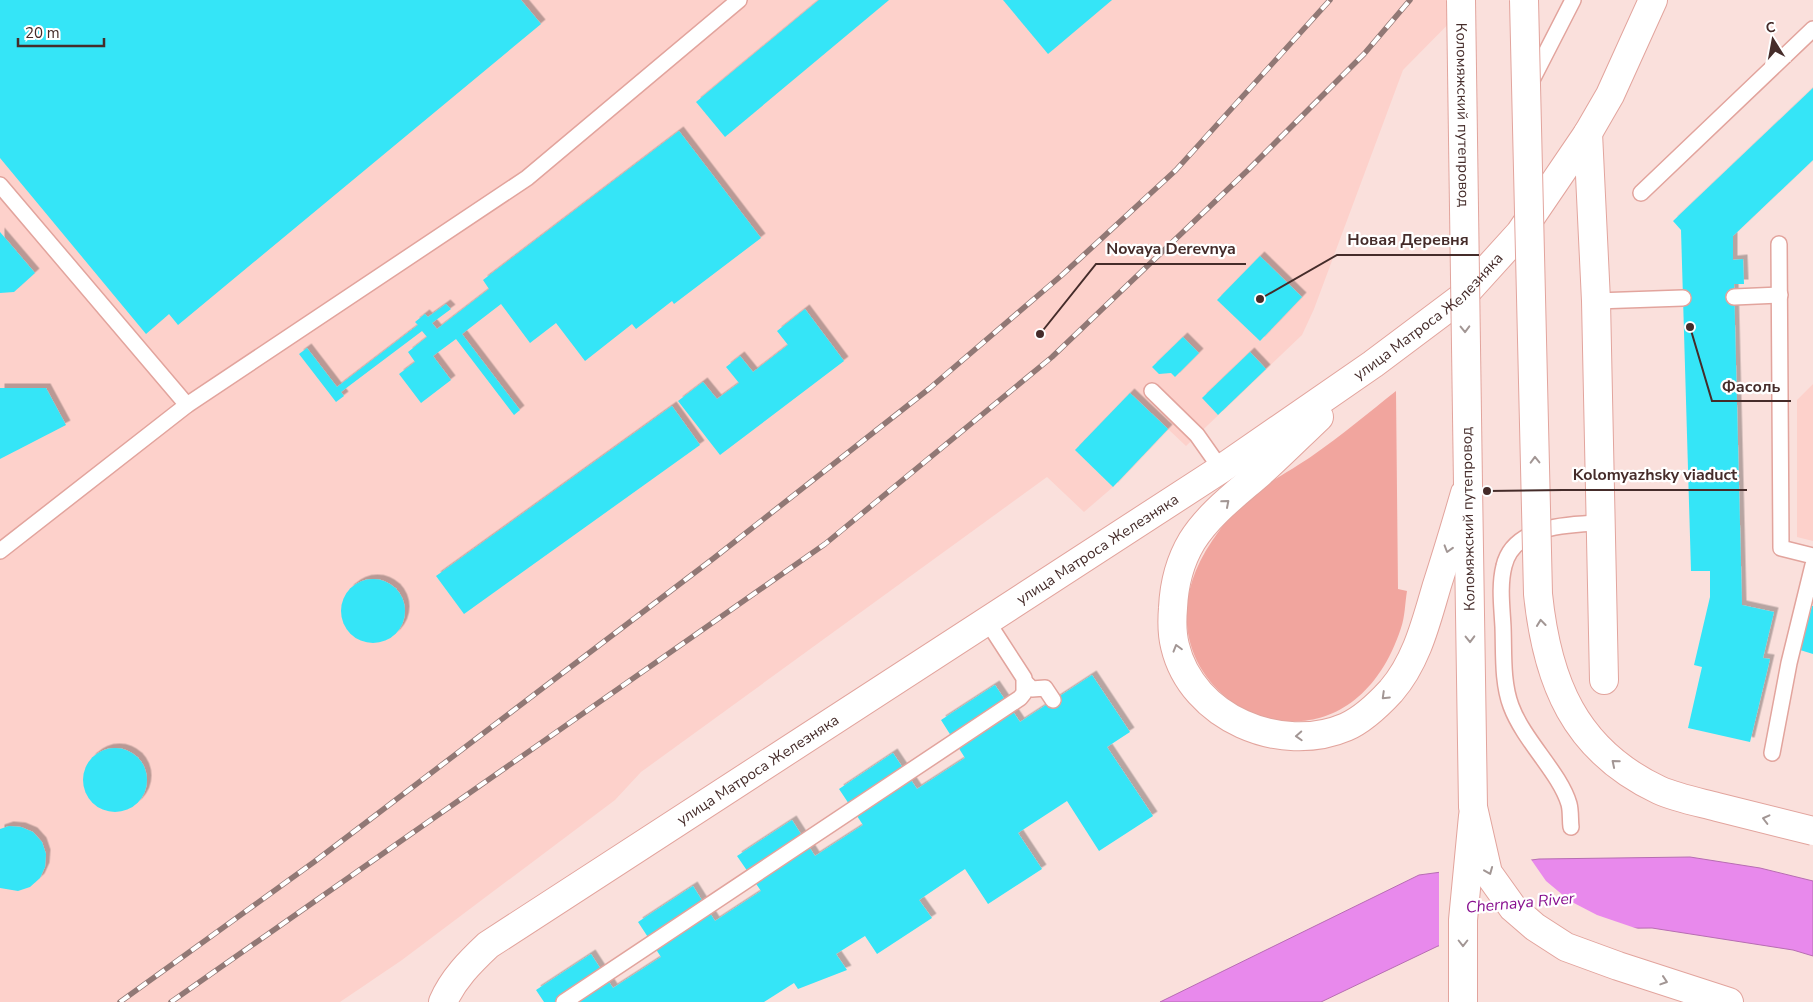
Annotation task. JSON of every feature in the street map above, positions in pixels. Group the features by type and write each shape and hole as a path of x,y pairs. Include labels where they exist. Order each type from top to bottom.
{"street":[{"name":"Коломяжский путепровод","path":"1461,0 1473,807 1488,873 1512,908 1535,927 1566,947 1724,1001"},
{"path":"1524,0 1538,594 1542,632 1549,663 1560,691 1574,717 1592,741 1616,764 1638,779 1660,791 1813,831"},
{"name":"улица Матроса Железняка","path":"443,1002 448,989 464,968 488,945 1222,469 1373,364 1461,298 1520,233 1588,133 1610,95 1653,0"},
{"path":"1588,133 1596,301 1604,680"},
{"path":"1373,364 1278,457 1217,511 1192,542 1178,572 1173,599 1172,624 1176,647 1185,669 1195,686 1209,702 1241,724 1263,732 1287,736 1318,735 1347,726 1374,708 1392,690 1409,665 1423,633 1468,486"},
{"path":"1463,991 1463,920 1473,807"}],"lane":[{"path":"0,551 187,405 527,178 739,0"},
{"path":"1533,78 1573,0"},
{"path":"1642,194 1813,29"},
{"path":"0,185 187,405"},
{"path":"1779,244 1781,548 1813,556"},
{"path":"1734,296 1780,295"},
{"path":"1596,301 1683,298"},
{"path":"1152,391 1197,435 1222,469"},
{"path":"1570,827 1569,805 1560,785 1525,735 1511,706 1504,671 1501,584 1504,564 1513,547 1529,536 1550,528 1601,523"},
{"path":"1772,752 1789,663 1813,565"},
{"path":"987,621 1026,683 1032,689 1045,688 1054,700"},
{"path":"564,1002 1020,698 1024,693 1026,683"}],"shaded area":[{"path":"0,0 1472,0 1403,70 1314,309 1302,335 1186,446 1168,429 1113,487 1084,512 1047,477 641,772 615,800 402,960 340,1002 0,1002"},
{"path":"1813,384 1813,541 1797,537 1797,400"},
{"path":"1396,391 1398,589 1407,591 1401,628 1371,684 1332,714 1288,721 1246,710 1211,683 1190,643 1189,595 1212,541 1240,505 1247,499 1323,448"}],"water":[{"name":"Chernaya River","path":"1690,857 1760,868 1813,881 1813,956 1793,950 1652,928 1548,929 1438,946 1321,1002 1160,1002 1419,875 1539,859"}],"pier":[{"path":"1530,858 1546,881 1570,901 1597,915 1641,930 1548,932 1439,948 1439,869"}],"building":[{"path":"0,0 521,0 541,24 178,325 169,314 146,334 0,158"},
{"path":"819,0 889,0 725,137 696,102"},
{"path":"1003,0 1112,0 1048,54"},
{"path":"1813,88 1813,160 1733,236 1733,260 1743,259 1744,284 1734,284 1742,605 1774,612 1763,658 1770,659 1750,742 1688,728 1702,667 1694,665 1710,597 1710,571 1691,571 1681,230 1673,221"},
{"path":"679,131 761,238 674,304 672,301 636,329 632,324 585,361 556,323 530,343 501,304 462,334 520,410 514,415 456,339 433,356 451,380 421,403 399,374 415,362 408,352 427,337 422,331 341,392 344,396 336,402 299,354 307,348 337,387 418,325 415,322 425,314 428,317 446,304 451,309 432,323 437,329 489,289 483,280"},
{"path":"0,232 35,273 14,292 0,293"},
{"path":"1260,256 1302,297 1260,341 1217,300"},
{"path":"805,309 844,361 720,455 678,401 703,382 717,399 739,383 726,367 740,356 753,372 788,345 777,331"},
{"path":"1183,337 1199,353 1175,377 1171,373 1159,374 1152,367"},
{"path":"1250,352 1266,369 1218,415 1202,398"},
{"path":"0,388 46,388 66,425 0,459"},
{"path":"1130,393 1168,429 1113,487 1075,450"},
{"path":"672,406 700,445 464,614 436,576"},
{"path":"367,579 379,579 396,588 403,599 405,611 403,623 396,634 379,643 367,643 355,638 346,629 341,617 341,605 346,593 355,584"},
{"path":"1813,606 1813,654 1800,650"},
{"path":"1092,675 1130,732 1107,747 1153,816 1099,851 1067,801 1018,833 1042,869 988,904 965,869 919,900 932,918 877,954 865,936 836,954 847,970 798,989 794,983 764,1002 544,1002 536,990 591,954 613,988 661,957 638,922 693,886 715,921 761,891 737,856 792,820 815,856 863,825 839,789 893,753 917,789 965,758 941,720 995,685 1020,722"},
{"path":"109,748 121,748 138,757 145,768 147,780 145,792 138,803 121,812 109,812 97,807 88,798 83,786 83,774 88,762 97,753"},
{"path":"9,826 21,827 33,832 42,842 46,854 45,867 40,878 30,887 18,891 0,888 0,829"}],"railway":[{"path":"120,1002 314,862 714,558 930,388 1062,275 1176,170 1330,0"},
{"path":"171,1002 825,544 1052,357 1248,170 1364,54 1410,0"}],"place":[{"name":"Новая Деревня","path":"1260,299"},
{"name":"Фасоль","path":"1690,327"},
{"name":"Novaya Derevnya","path":"1040,334"},
{"name":"Kolomyazhsky viaduct","path":"1487,491"}]}
